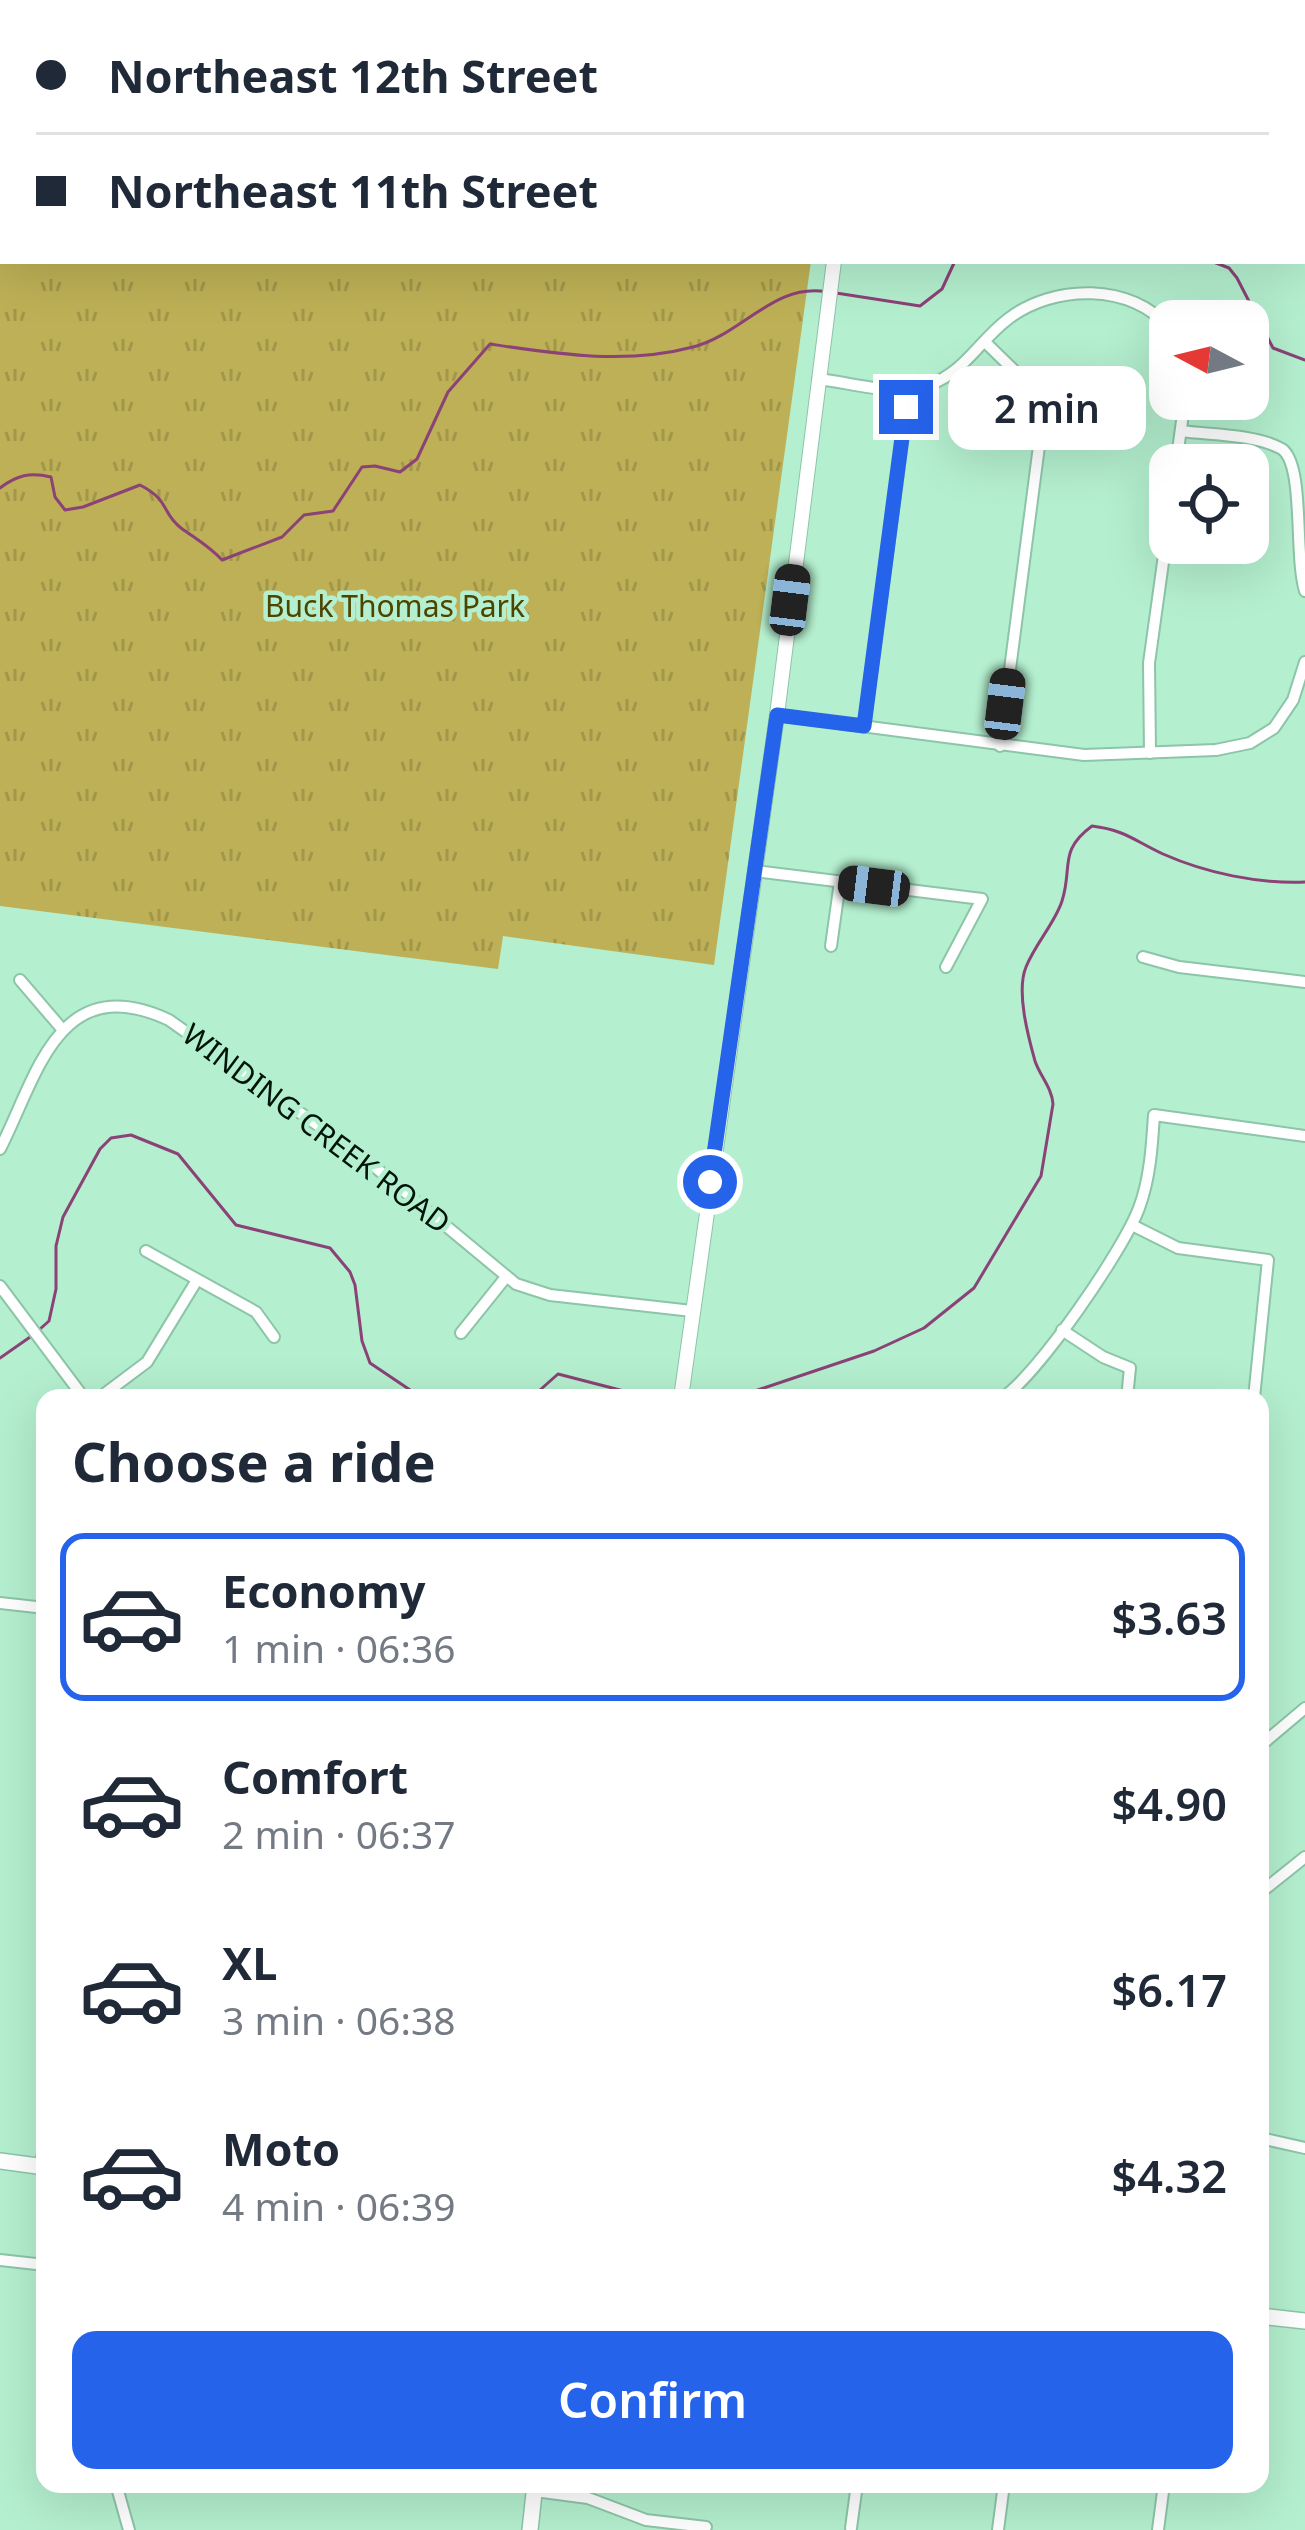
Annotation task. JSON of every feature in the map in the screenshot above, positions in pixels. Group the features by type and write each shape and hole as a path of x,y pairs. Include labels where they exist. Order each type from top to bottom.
{"main road":[{"path":"0,2161 36,2165"},
{"path":"1269,2317 1305,2321"},
{"path":"530,2530 534,2493"}],"street":[{"path":"682,1389 777,715 834,264"},
{"path":"818,379 908,390 955,373 996,329 1023,309 1072,294 1103,294 1149,310"},
{"path":"986,343 1032,388 1042,423 1000,746"},
{"path":"864,726 908,390"},
{"path":"1179,444 1182,420"},
{"path":"1181,431 1272,445 1293,458 1300,476 1299,564 1305,591"},
{"path":"1150,753 1148,676 1163,564"},
{"path":"777,715 1084,755 1235,747 1262,738 1288,711 1305,662"},
{"path":"754,871 982,899 946,967"},
{"path":"831,946 840,882"},
{"path":"1143,957 1179,967 1305,982"},
{"path":"0,1149 40,1059 62,1029 20,980"},
{"name":"WINDING CREEK ROAD","path":"62,1029 97,1012 123,1007 169,1020 364,1158 524,1288 692,1311"},
{"path":"1013,1389 1062,1330 1132,1226 1144,1191 1154,1115 1305,1136"},
{"path":"1132,1226 1178,1248 1268,1260 1255,1389"},
{"path":"146,1251 256,1312 274,1337"},
{"path":"461,1333 506,1277"},
{"path":"111,1389 147,1362 197,1280"},
{"path":"0,1286 78,1389"},
{"path":"1062,1330 1130,1368 1128,1389"},
{"path":"0,1603 36,1607"},
{"path":"1269,1738 1305,1708"},
{"path":"1269,1886 1305,1857"},
{"path":"1269,2140 1305,2148"},
{"path":"0,2260 36,2264"},
{"path":"119,2493 129,2530"},
{"path":"562,2493 646,2520 706,2527"},
{"path":"851,2528 855,2493"},
{"path":"998,2530 1003,2493"},
{"path":"1158,2530 1163,2493"}],"green space":[{"name":"Buck Thomas Park","path":"0,264 811,264 714,965 503,936 498,969 0,906"}],"waterway":[{"path":"836,293 920,306 942,289 954,264"},
{"path":"1219,264 1237,278 1273,348 1305,360"},
{"path":"0,488 24,476 51,477 55,497 65,510 140,485 157,496 175,523 222,560 282,537 304,515 333,511 362,467 400,472 417,459 448,392 490,344 592,356 668,352 710,341 791,295 827,292"},
{"path":"761,1389 874,1351 924,1328 974,1288 1041,1176 1053,1104 1029,1039 1023,977 1059,909 1070,852 1081,835 1092,826 1103,828 1214,872 1305,882"},
{"path":"40,1329 49,1321 56,1289 56,1246 63,1217 100,1149 111,1138 131,1135 178,1154 236,1225 330,1248 355,1285 362,1341 370,1363 409,1389"},
{"path":"0,1358 33,1335"},
{"path":"541,1389 558,1374 616,1389"}],"route":[{"path":"710,1182 777,715 864,726 906,407"}]}
